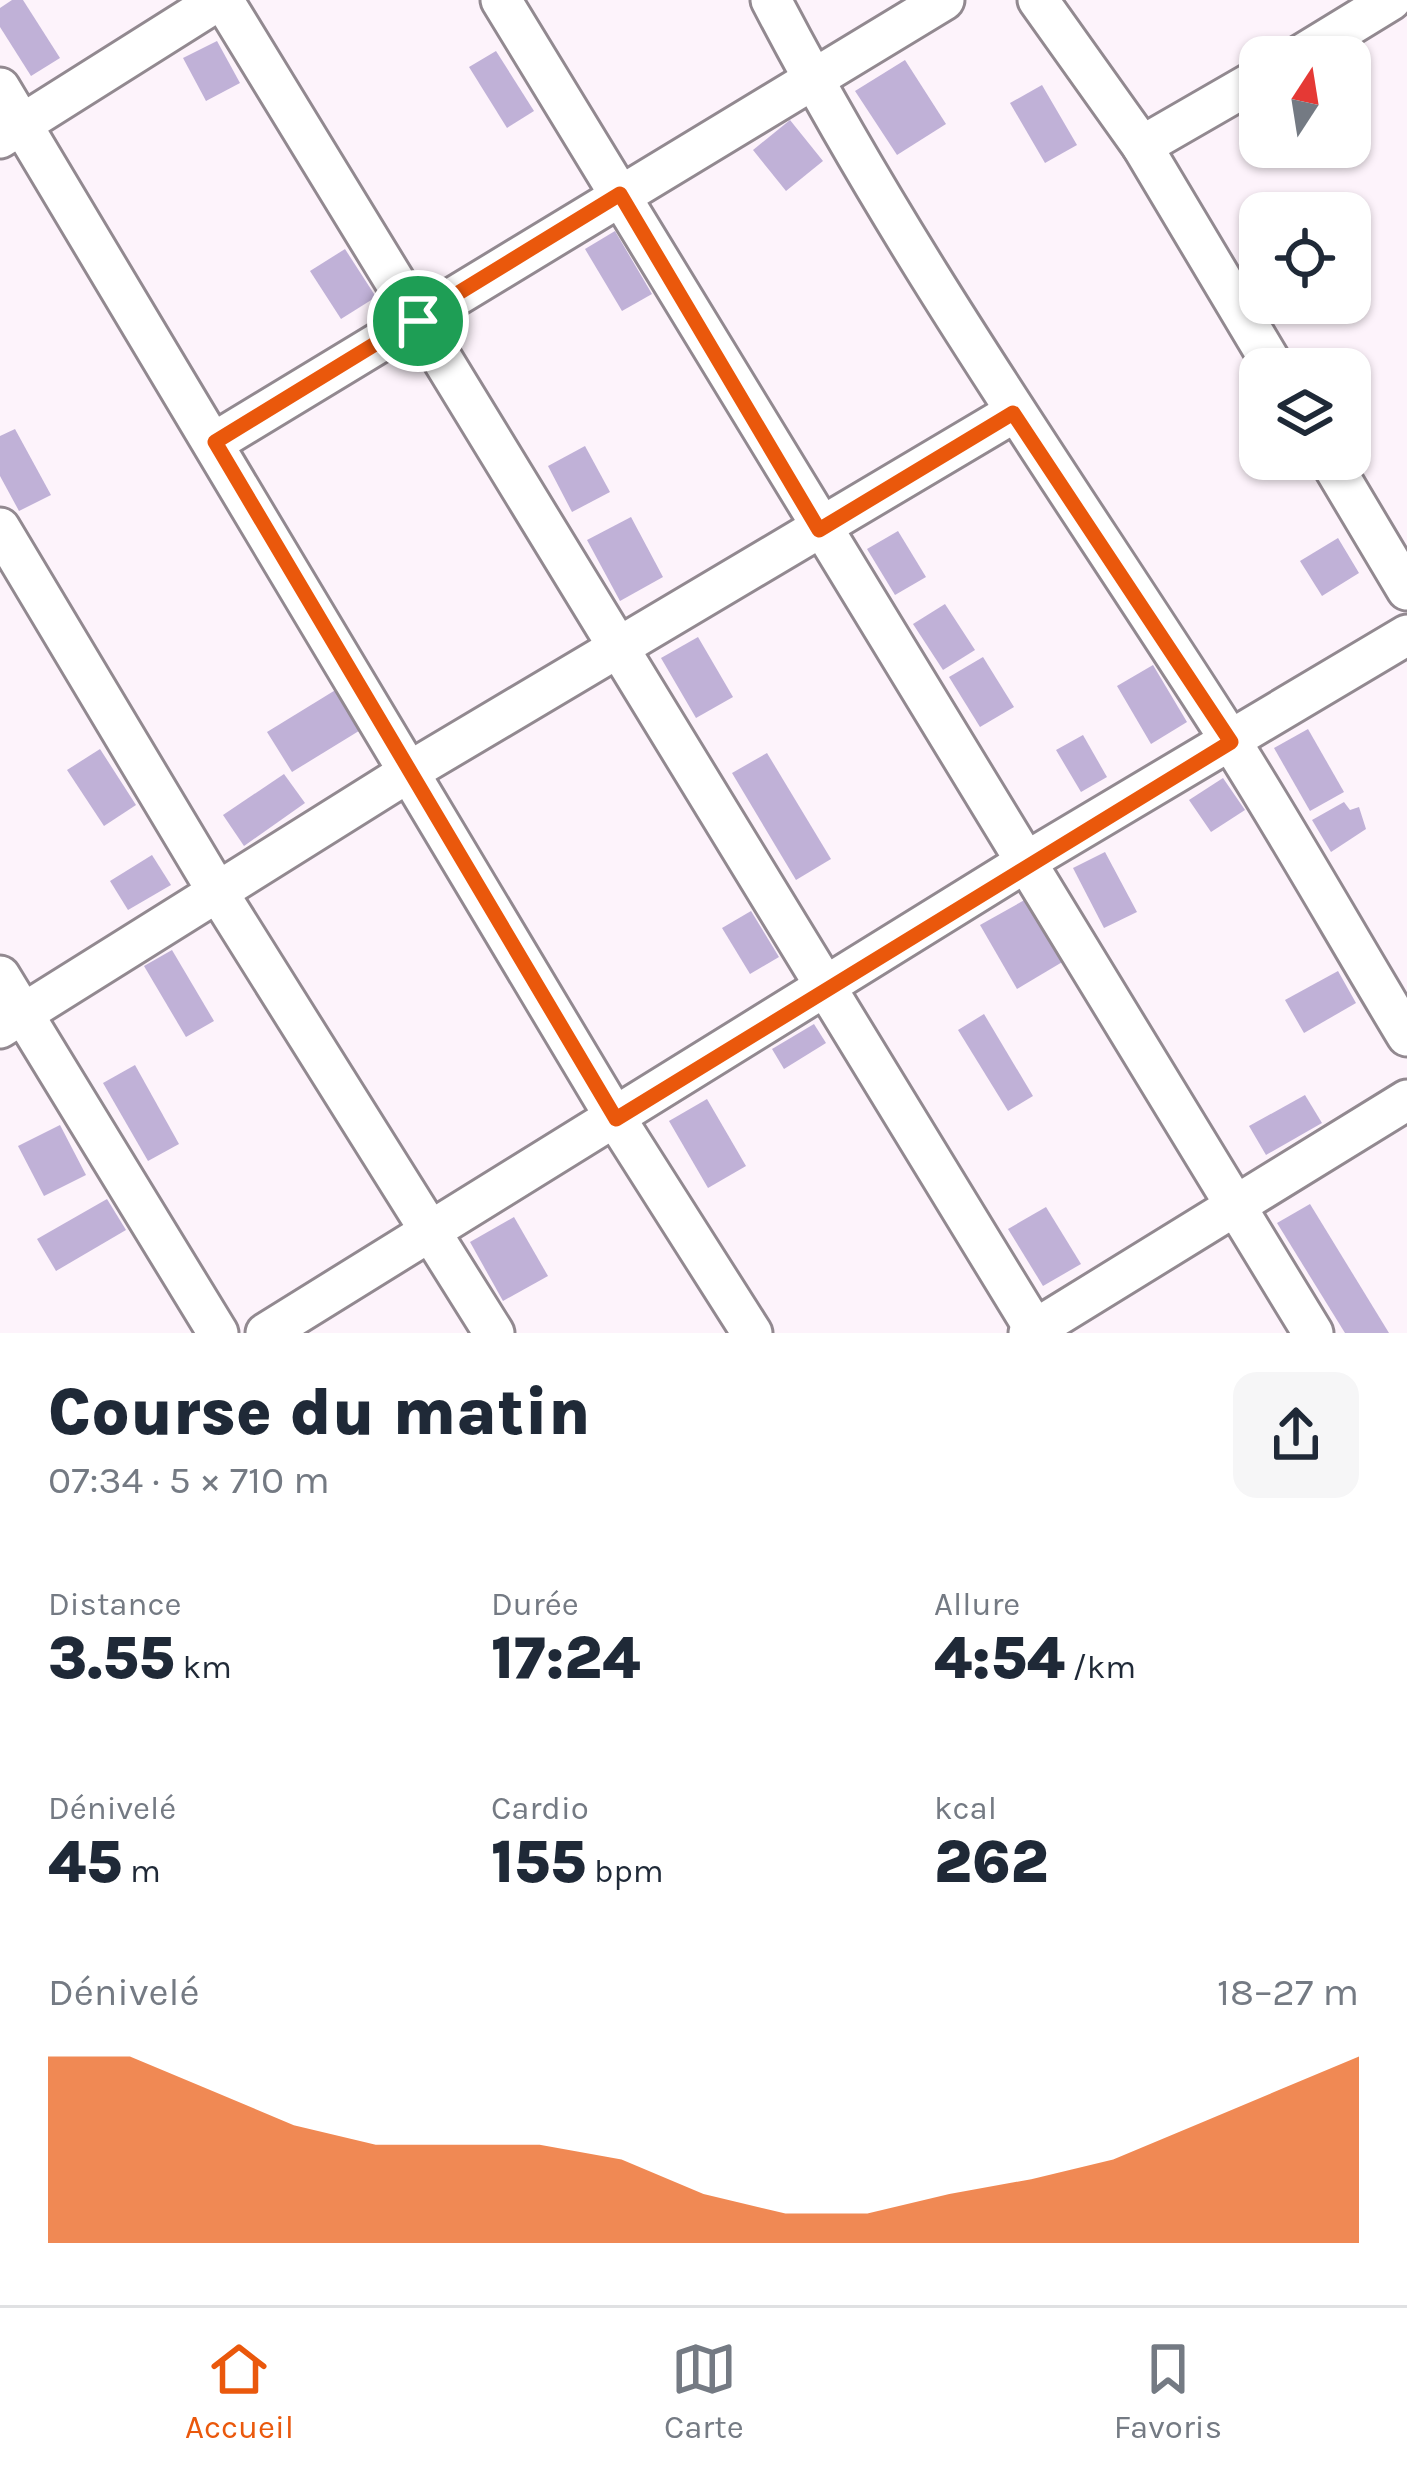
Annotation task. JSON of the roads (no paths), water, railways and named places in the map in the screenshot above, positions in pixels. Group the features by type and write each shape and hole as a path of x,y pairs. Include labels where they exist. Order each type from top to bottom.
{"street":[{"path":"11,131 221,0 827,987 1033,1332 1407,1100"},
{"path":"501,0 819,530 1029,860 1313,1333"},
{"path":"771,0 811,76 1013,413 1231,742 1407,1036"},
{"path":"215,442 811,76 944,0"},
{"path":"1038,0 1142,146 1262,348"},
{"path":"1332,36 1391,0"},
{"path":"0,88 11,131 215,442 616,1119 752,1333"},
{"path":"1142,146 1239,90"},
{"path":"11,1020 412,770 1013,413"},
{"path":"1342,480 1407,590"},
{"path":"0,528 217,891 494,1333"},
{"path":"266,1333 1029,860 1407,635"},
{"path":"0,976 11,1020 218,1333"}]}
